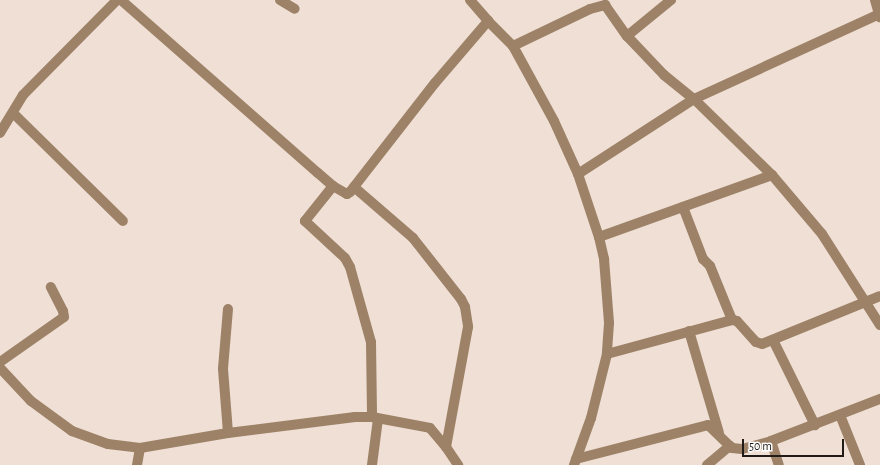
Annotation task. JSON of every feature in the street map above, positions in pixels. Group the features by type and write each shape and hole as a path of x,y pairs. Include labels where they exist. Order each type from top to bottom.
{"street":[{"path":"0,132 23,95 117,0"},
{"path":"121,0 333,186 347,194 435,83 488,21"},
{"path":"280,0 295,9"},
{"path":"470,0 513,46 554,122 578,174 599,237 604,259 609,323 607,354 592,418 575,462"},
{"path":"627,36 672,0"},
{"path":"578,174 694,99 880,16 875,0"},
{"path":"513,46 590,8 608,2 627,36 664,75 694,99 772,175 822,234 867,301 880,324"},
{"path":"13,113 123,222"},
{"path":"599,237 772,175"},
{"path":"333,186 305,221 345,258 350,267 371,342 375,418 372,465"},
{"path":"354,187 413,238 461,299 464,306 468,327 446,447"},
{"path":"683,207 703,259 710,266 732,320"},
{"path":"0,362 64,317 63,311 51,287"},
{"path":"607,354 732,320 737,321 756,342 762,344 880,296"},
{"path":"228,309 223,369 228,433"},
{"path":"689,332 719,435"},
{"path":"773,340 815,425"},
{"path":"0,368 31,401 72,431 108,444 140,448 228,433 355,417 375,418 426,426 434,431 458,465"},
{"path":"575,462 706,426 711,427 730,446 735,449 742,449 771,441 880,399"},
{"path":"840,415 860,465"},
{"path":"771,441 779,465"},
{"path":"707,465 730,446"},
{"path":"137,465 140,448"}]}
